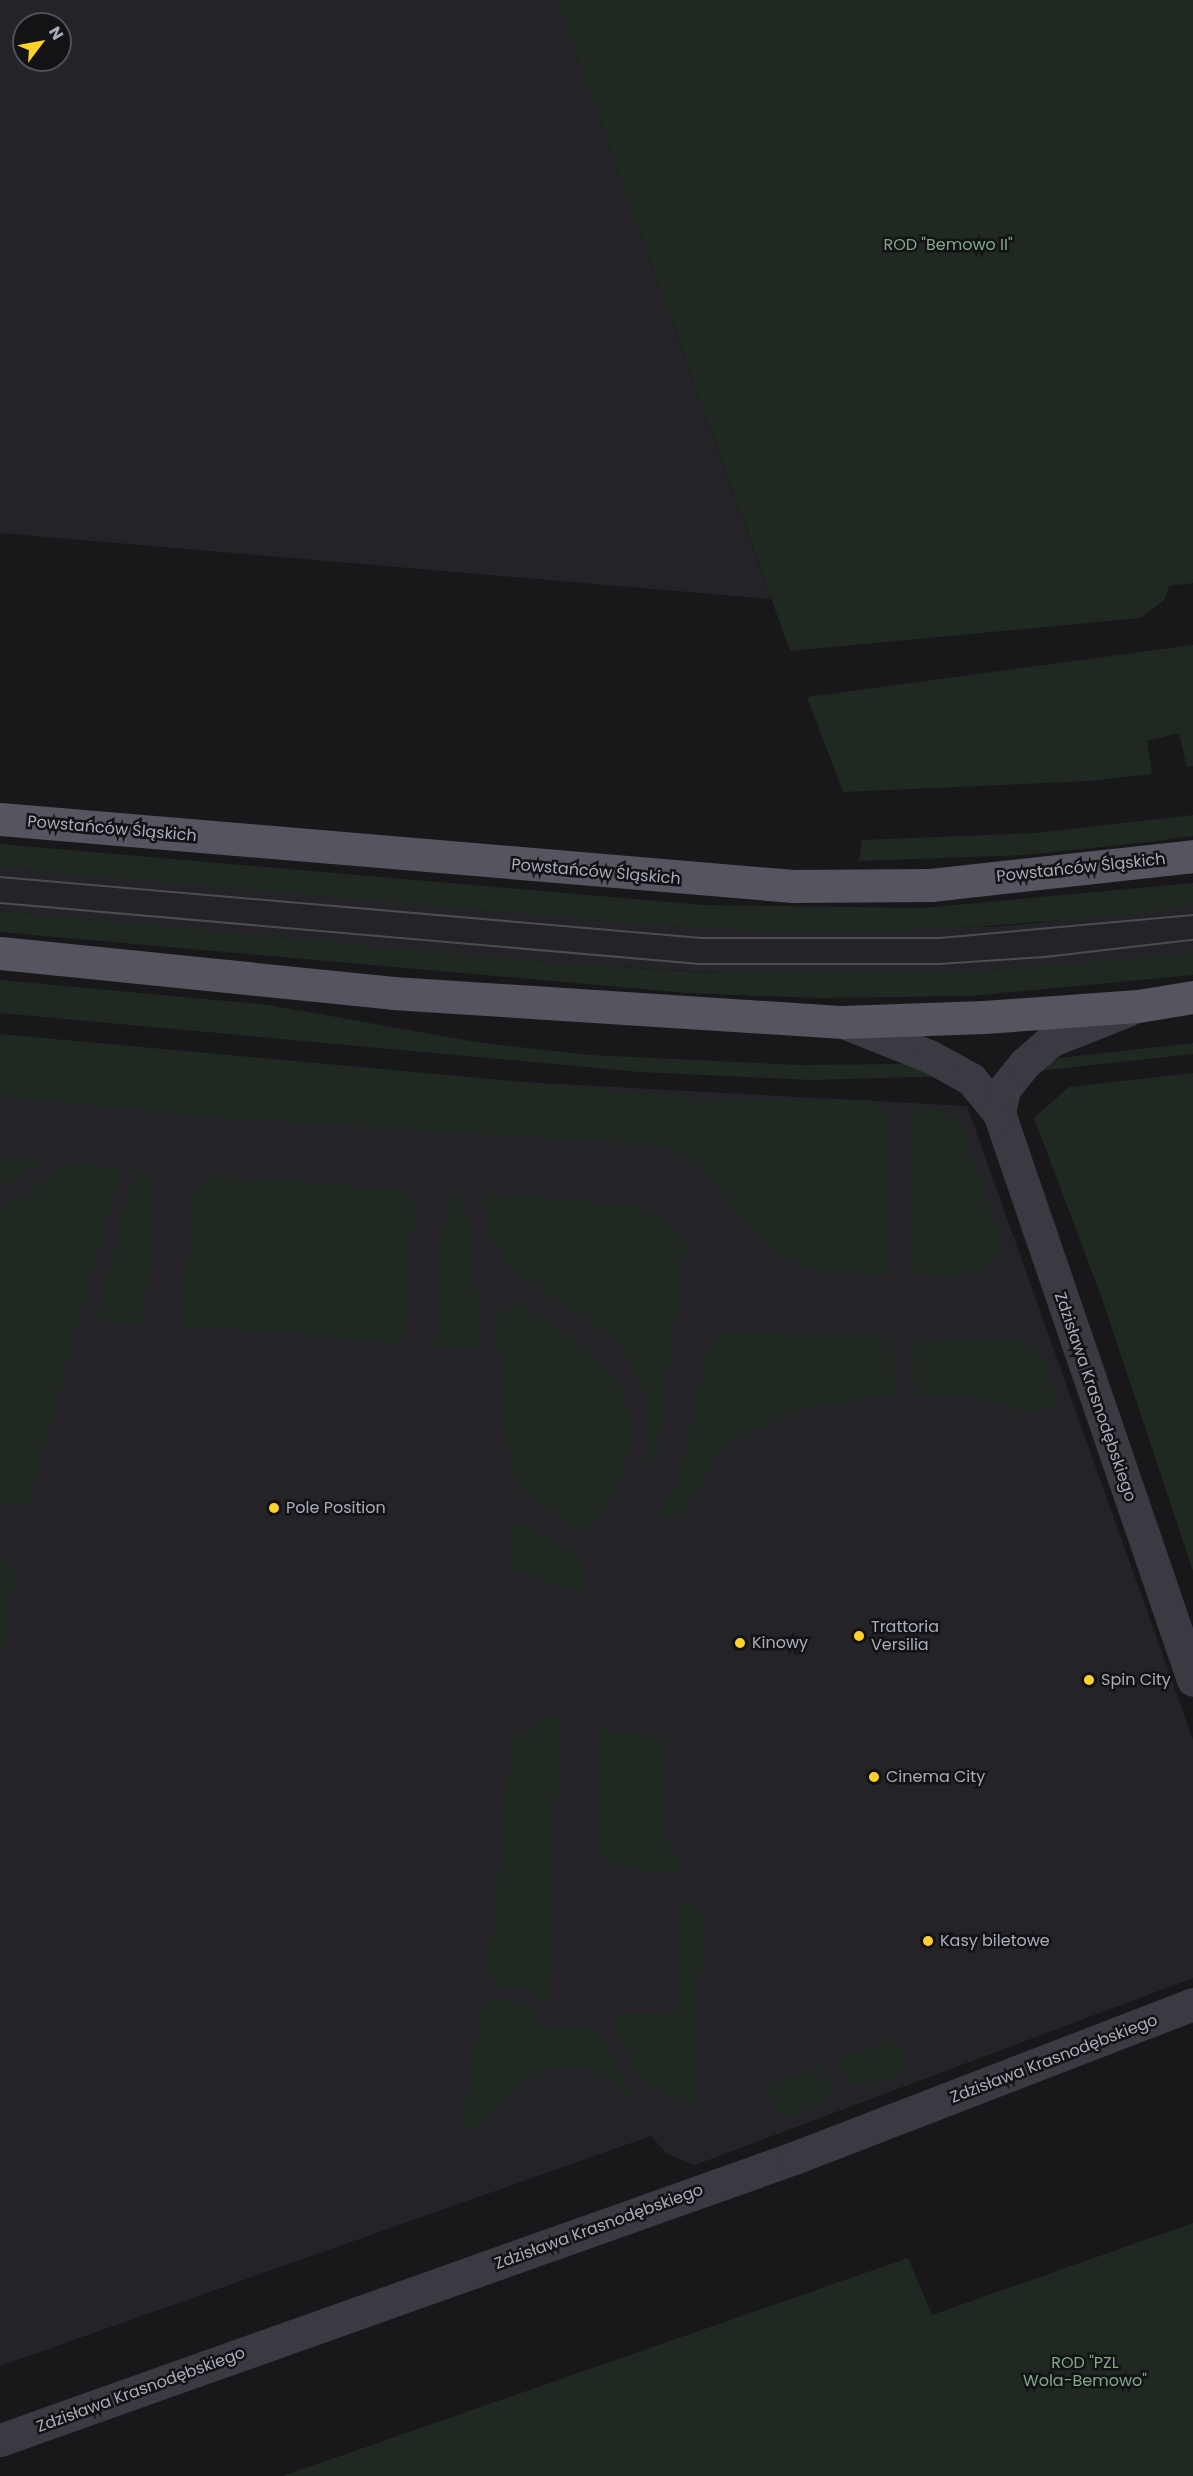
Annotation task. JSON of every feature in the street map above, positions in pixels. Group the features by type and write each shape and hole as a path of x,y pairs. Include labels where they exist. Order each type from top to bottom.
{"main road":[{"name":"Powstańców Śląskich","path":"0,819 793,886 932,885 1193,856"},
{"path":"0,953 393,993 843,1022 1138,1006 1193,997"}],"street":[{"path":"999,1113 1004,1089 1024,1064 1050,1041 1138,1006"},
{"name":"Zdzisława Krasnodębskiego","path":"843,1022 929,1056 971,1079 999,1113 1193,1680"},
{"name":"Zdzisława Krasnodębskiego","path":"0,2440 794,2158 1193,2004"}],"shaded area":[{"path":"0,0 557,0 771,599 0,533"},
{"path":"0,868 650,925 804,933 1009,926 1193,905 1193,953 954,973 773,976 556,963 0,911"},
{"path":"0,1054 967,1106 1193,1740 1193,1978 695,2165 667,2154 651,2136 0,2366"}],"green space":[{"name":"ROD \"Bemowo II\"","path":"557,0 1193,0 1193,583 1169,586 1164,600 1141,618 790,651"},
{"path":"1193,645 1193,766 1187,767 1179,733 1147,741 1152,774 1088,781 843,792 807,697"},
{"path":"1193,815 1193,836 1158,841 1025,855 859,861 862,840 1036,833"},
{"path":"0,844 703,905 922,908 1193,883 1193,905 1131,915 944,929 804,933 650,925 0,868"},
{"path":"0,911 556,963 714,973 954,973 1193,953 1193,975 970,996 818,998 687,993 0,932"},
{"path":"0,980 269,1005 475,1042 590,1055 800,1065 909,1064 949,1076 812,1080 640,1072 0,1013"},
{"path":"0,1034 708,1099 870,1100 888,1115 891,1275 818,1272 778,1256 696,1166 664,1149 639,1144 221,1118 0,1096"},
{"path":"1193,1043 1193,1054 1038,1071 1059,1058"},
{"path":"1193,1073 1193,1571 1100,1293 1034,1118 1069,1087"},
{"path":"930,1105 958,1117 1005,1250 981,1271 954,1276 914,1274 910,1115"},
{"path":"0,1158 44,1161 0,1188"},
{"path":"69,1164 118,1168 116,1187 27,1507 0,1504 0,1208"},
{"path":"134,1171 152,1176 155,1191 144,1325 96,1320"},
{"path":"207,1176 405,1189 413,1201 414,1214 402,1345 288,1332 182,1327 193,1197"},
{"path":"453,1194 464,1194 482,1337 477,1338 478,1350 434,1348 445,1216"},
{"path":"488,1194 628,1204 653,1212 681,1238 686,1247 656,1451 645,1473 651,1417 639,1378 621,1347 600,1329 520,1277 487,1236 482,1202"},
{"path":"521,1303 590,1350 623,1391 629,1417 628,1451 619,1483 596,1523 580,1531 522,1491 510,1467 495,1314"},
{"path":"724,1332 892,1338 893,1394 808,1408 740,1436 713,1458 699,1489 679,1516 659,1515 680,1476 707,1348"},
{"path":"914,1337 1026,1342 1037,1348 1043,1358 1057,1403 1033,1415 966,1396 915,1395"},
{"path":"523,1523 574,1554 586,1576 580,1594 514,1569 512,1529"},
{"path":"0,1553 16,1569 0,1662"},
{"path":"547,1714 560,1717 547,2005 533,1991 498,1986 488,1974 512,1741"},
{"path":"595,1726 665,1741 663,1813 669,1845 680,1867 677,1875 624,1869 608,1860 599,1848 595,1832"},
{"path":"682,1901 694,1901 703,1913 695,2097 689,2108 640,2079 609,2014 676,2014 677,1907"},
{"path":"494,2001 525,2002 540,2023 551,2027 591,2026 601,2033 633,2101 606,2077 578,2065 550,2069 522,2083 482,2122 459,2137 482,2009"},
{"path":"895,2039 904,2061 895,2077 866,2088 849,2084 838,2058"},
{"path":"823,2065 833,2088 821,2104 795,2116 775,2111 766,2085"},
{"name":"ROD \"PZL Wola-Bemowo\"","path":"1193,2223 1193,2476 283,2476 908,2258 932,2315"}],"tram line":[{"path":"0,877 701,938 940,938 1193,915"},
{"path":"0,903 699,964 939,964 1045,957 1193,940"}],"place":[{"name":"Pole Position","path":"274,1508"},
{"name":"Trattoria Versilia","path":"859,1636"},
{"name":"Kinowy","path":"740,1643"},
{"name":"Spin City","path":"1089,1680"},
{"name":"Cinema City","path":"874,1777"},
{"name":"Kasy biletowe","path":"928,1941"}]}
